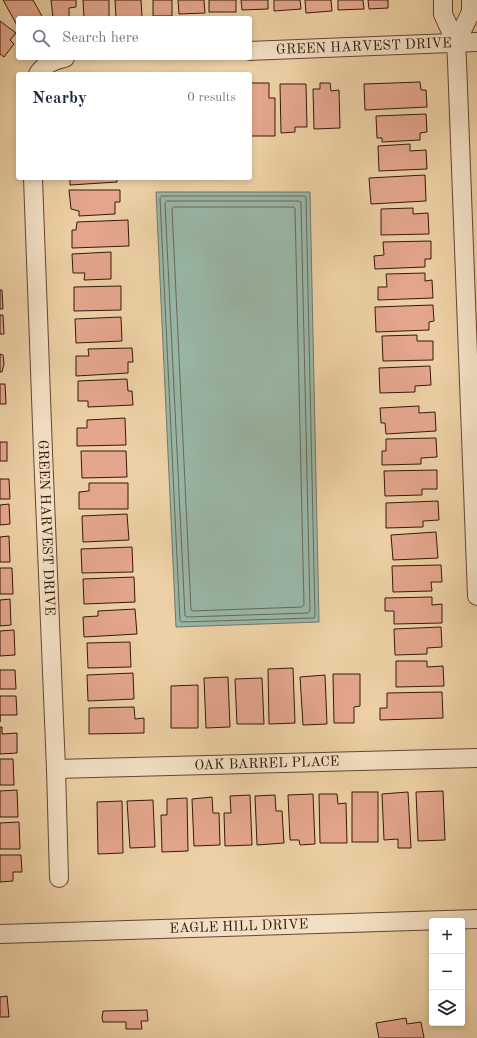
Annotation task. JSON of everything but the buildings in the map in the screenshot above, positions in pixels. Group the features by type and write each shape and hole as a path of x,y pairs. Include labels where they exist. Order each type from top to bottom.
{"street":[{"path":"443,0 443,14 456,43 477,596"},
{"path":"456,43 471,12 471,0"},
{"name":"GREEN HARVEST DRIVE","path":"252,51 477,42"},
{"path":"39,72 41,68 57,60"},
{"name":"GREEN HARVEST DRIVE","path":"33,180 59,878"},
{"name":"OAK BARREL PLACE","path":"56,769 477,758"},
{"name":"EAGLE HILL DRIVE","path":"0,934 477,919"}],"water":[{"path":"156,192 310,192 319,622 176,627"}]}
